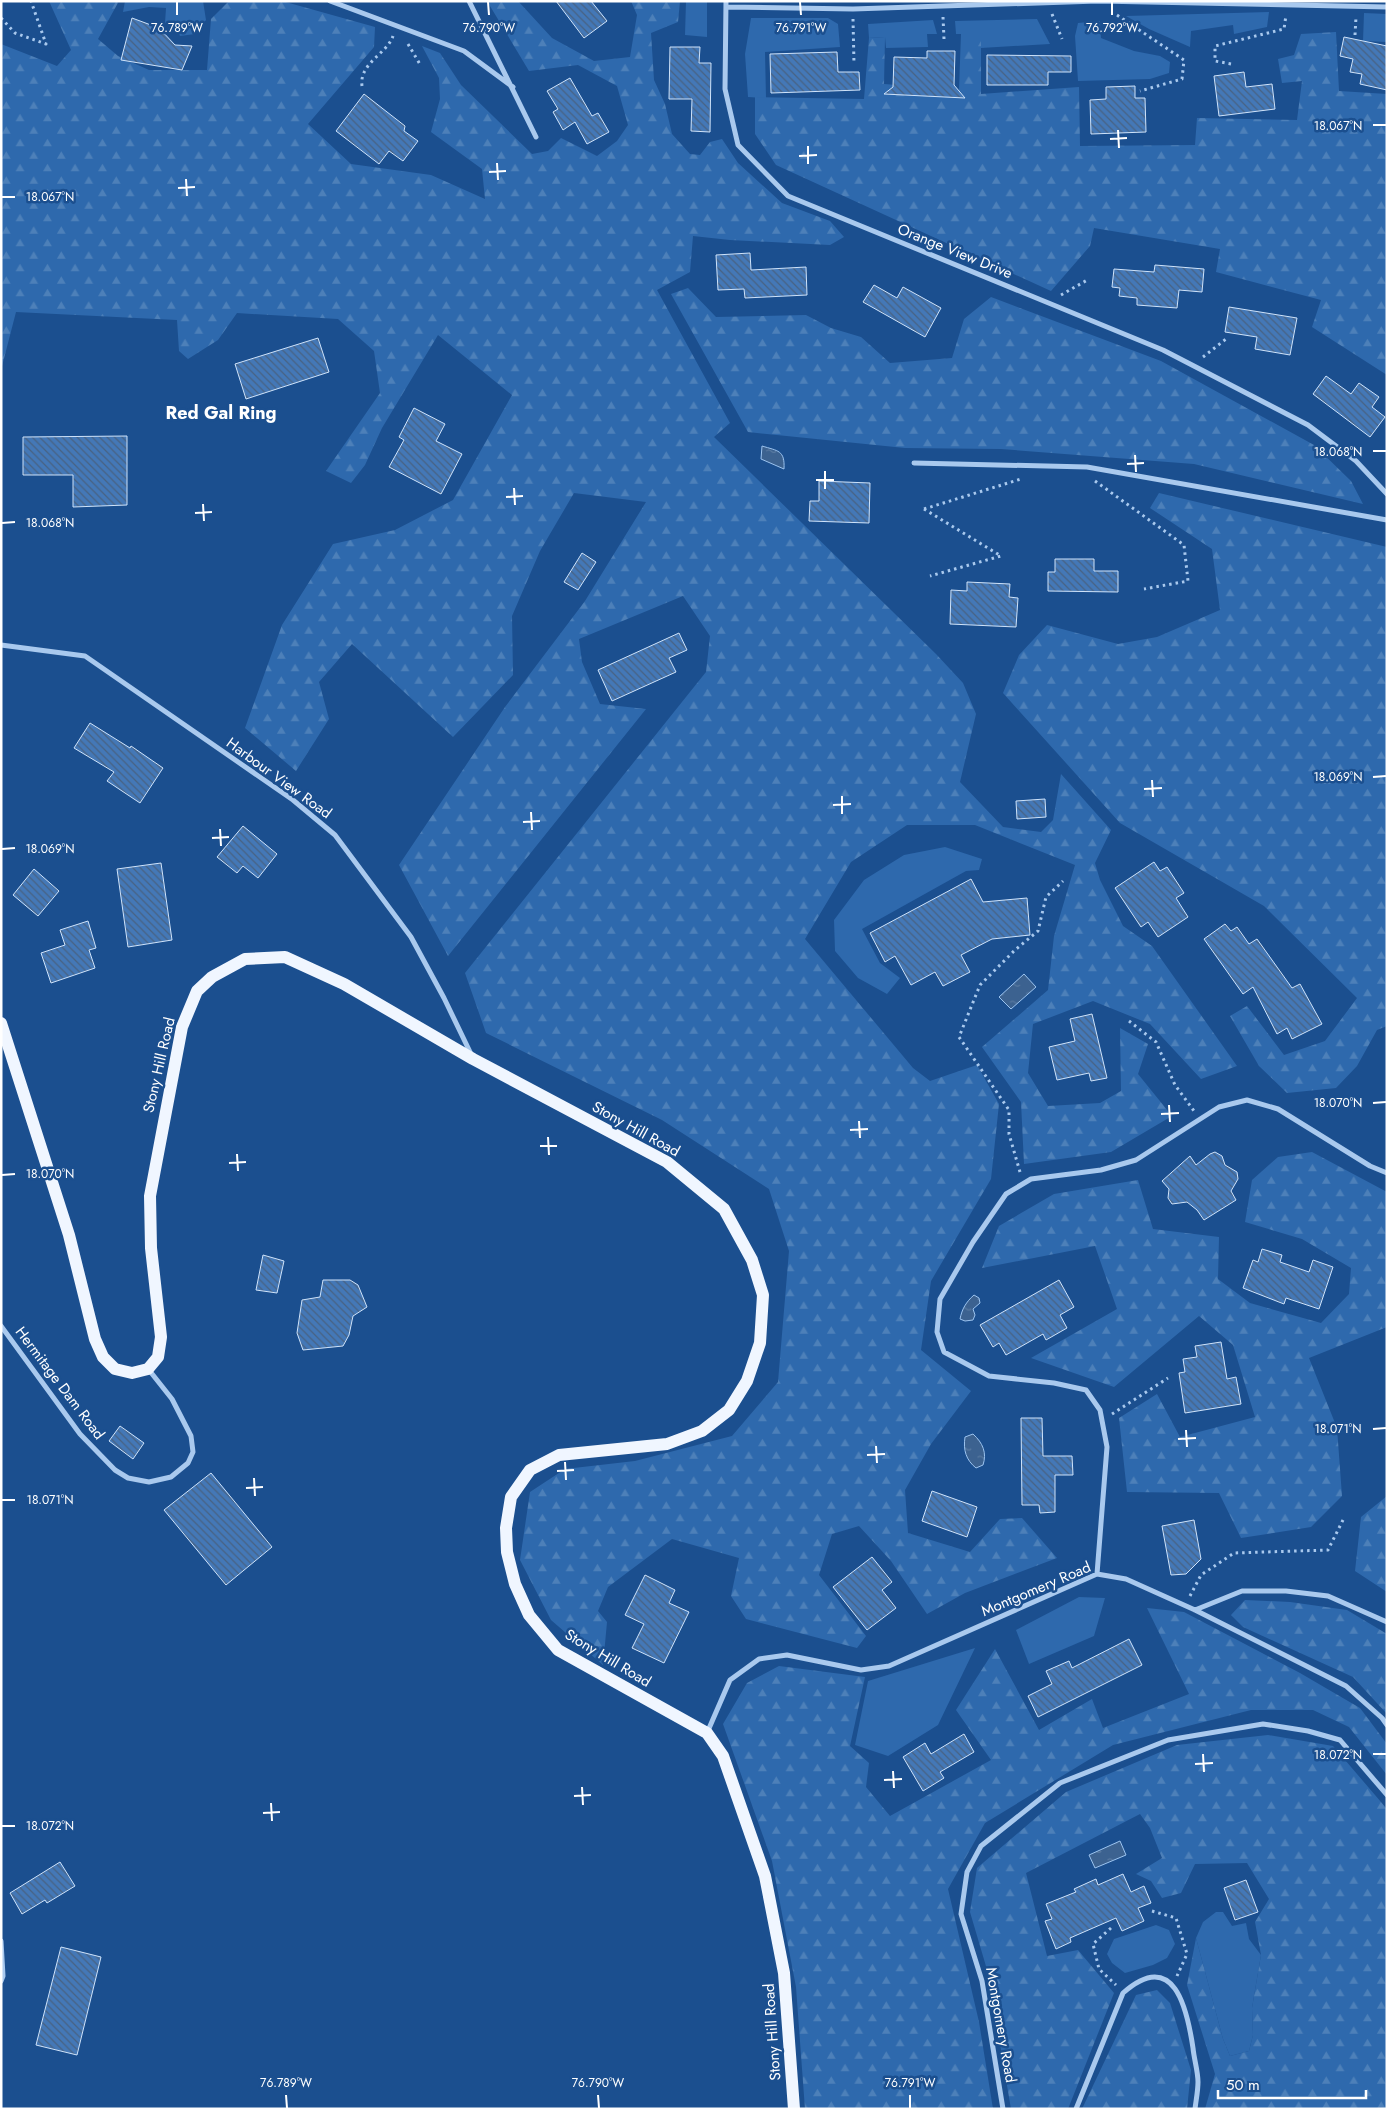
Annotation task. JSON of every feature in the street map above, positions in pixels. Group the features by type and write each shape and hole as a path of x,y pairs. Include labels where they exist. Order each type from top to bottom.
{"main road":[{"name":"Stony Hill Road","path":"148,1369 158,1357 161,1337 151,1248 150,1196 182,1027 197,991 212,977 245,959 285,957 344,984 473,1059 667,1162 724,1208 752,1260 763,1295 760,1343 747,1381 729,1410 702,1431 667,1444 559,1455 530,1470 511,1497 506,1528 507,1552 515,1584 529,1616 558,1650 707,1733 723,1756 765,1876 784,1973 794,2109"},
{"path":"1,1023 69,1235 95,1338 103,1357 115,1369 132,1373 148,1369"}],"street":[{"path":"330,1 464,51 513,87"},
{"path":"469,1 513,87 536,138"},
{"path":"726,4 853,9 1098,2 1387,7"},
{"name":"Orange View Drive","path":"726,4 725,89 738,145 788,196 1164,350 1308,425 1356,461 1387,494"},
{"path":"914,463 1097,468 1387,520"},
{"name":"Harbour View Road","path":"1,645 84,656 293,800 335,835 412,937 473,1059"},
{"path":"1097,1574 1107,1447 1100,1410 1086,1390 1054,1383 989,1376 944,1352 937,1332 940,1299 973,1242 1006,1194 1031,1179 1101,1170 1136,1160 1219,1107 1247,1100 1278,1109 1370,1166 1387,1173"},
{"name":"Hermitage Dam Road","path":"1,1326 80,1434 115,1470 128,1478 149,1482 170,1477 188,1463 193,1452 192,1436 172,1399 148,1369"},
{"name":"Montgomery Road","path":"707,1733 730,1680 759,1658 787,1655 861,1670 889,1666 1097,1574 1126,1579 1184,1605 1346,1686 1382,1718 1387,1725"},
{"path":"1194,1610 1242,1591 1286,1592 1328,1596 1387,1622"},
{"name":"Montgomery Road","path":"1003,2109 982,1981 961,1914 967,1872 981,1846 1060,1784 1168,1740 1263,1724 1308,1731 1340,1740 1387,1795"},
{"path":"1,1941 3,1976 1,1980"},
{"path":"1076,2109 1123,1993 1136,1982 1153,1977 1169,1981 1180,1994 1190,2030 1198,2081 1195,2109"}],"path":[{"path":"1,18 15,33 46,44 30,1"},
{"path":"1098,2 1184,60 1182,78 1140,91"},
{"path":"1049,4 1062,39"},
{"path":"1231,64 1215,62 1216,46 1284,28 1288,4"},
{"path":"1355,35 1356,6"},
{"path":"942,7 944,39"},
{"path":"853,9 854,64"},
{"path":"397,26 421,66"},
{"path":"362,86 361,80 372,60 390,45 397,26"},
{"path":"1047,302 1089,279"},
{"path":"1192,365 1226,339"},
{"path":"1076,466 1184,545 1188,580 1144,589"},
{"path":"930,576 1001,556 924,509 1026,478"},
{"path":"1023,1184 1010,1134 1010,1110 960,1036 980,985 1015,950 1038,931 1046,897 1063,881"},
{"path":"1128,1022 1156,1042 1176,1084 1200,1119"},
{"path":"1102,1421 1168,1378"},
{"path":"1184,1605 1201,1575 1234,1554 1328,1550 1344,1518"},
{"path":"1152,1911 1176,1918 1187,1954 1173,1986"},
{"path":"1111,1928 1093,1944 1099,1969 1123,1993"}],"green space":[{"path":"49,1 119,1 98,39 118,56 149,70 207,70 211,19 229,1 282,1 375,27 374,47 308,124 351,164 431,175 485,199 482,169 431,132 440,99 439,78 422,46 440,53 461,85 532,154 548,151 561,138 597,156 617,141 628,125 617,86 578,65 529,71 487,1 518,1 552,38 594,61 630,57 637,15 631,1 680,1 678,22 651,33 654,80 665,104 672,134 690,154 700,155 710,142 722,139 738,163 782,203 830,221 844,237 830,245 730,240 693,236 690,272 657,290 730,423 714,437 936,654 963,683 976,714 960,782 1003,827 1041,832 1053,820 1061,774 1111,830 1095,863 1100,880 1123,926 1152,946 1237,1066 1201,1079 1150,1024 1093,1001 1033,1024 1028,1073 1048,1106 1100,1103 1121,1091 1120,1028 1148,1044 1138,1074 1172,1116 1111,1152 1024,1164 1021,1102 982,1047 1048,990 1054,936 1075,865 975,825 907,825 851,862 805,939 913,1068 930,1081 977,1065 999,1104 991,1179 931,1281 921,1350 971,1391 931,1444 905,1490 908,1533 970,1552 1000,1519 1022,1518 1057,1558 965,1593 927,1614 891,1561 859,1526 832,1534 819,1575 866,1636 857,1648 746,1619 731,1596 739,1558 672,1539 608,1587 598,1611 607,1622 603,1665 551,1620 520,1560 530,1492 565,1469 635,1461 732,1436 778,1382 789,1251 769,1189 662,1120 486,1033 465,973 706,672 710,636 683,596 579,639 582,662 600,704 646,709 448,956 399,865 505,707 585,601 646,502 574,493 540,551 512,616 513,675 453,737 352,644 319,682 329,719 296,771 245,728 282,625 333,544 395,530 453,500 512,395 438,335 382,428 365,465 351,483 326,471 380,393 374,351 338,319 237,313 218,340 188,359 179,351 177,320 16,312 1,370 1,44 57,66 71,50"},
{"path":"125,1 203,1 206,20 195,34 180,36 176,27 165,23 166,8 149,7 123,12"},
{"path":"686,1 707,1 707,37 685,35"},
{"path":"1269,12 1267,27 1234,34 1233,25 1191,31 1190,47 1149,29 1126,16"},
{"path":"1364,13 1387,14 1387,42 1363,41"},
{"path":"751,18 828,18 838,24 840,47 765,52 766,98 748,97 745,54"},
{"path":"1037,19 1050,44 981,48 981,34 956,34 955,21"},
{"path":"933,20 937,34 927,34 928,47 886,48 885,37 869,38 868,24"},
{"path":"1100,21 1101,38 1134,51 1160,56 1170,62 1169,73 1150,79 1078,81 1075,36 1078,23"},
{"path":"1336,32 1339,91 1387,94 1387,375 1312,327 1321,300 1216,272 1220,249 1094,228 1090,246 1051,291 776,165 755,134 755,97 864,99 869,38 885,37 884,84 959,90 961,34 981,34 981,94 1079,87 1080,146 1195,145 1197,118 1297,120 1302,81 1282,83 1278,59 1294,55 1301,34"},
{"path":"688,288 716,317 806,315 831,328 861,337 890,363 952,358 964,319 991,297 1161,361 1314,445 1351,481 1363,504 1194,464 1001,449 905,448 748,432 671,294"},
{"path":"1159,493 1387,547 1387,1026 1377,1030 1357,1066 1336,1088 1287,1093 1259,1066 1230,1016 1247,1006 1284,1055 1325,1041 1357,998 1264,906 1120,823 1003,693 1019,655 1047,625 1118,644 1157,637 1220,610 1212,549 1150,508"},
{"path":"945,847 982,859 979,870 966,871 862,929 880,963 900,978 887,994 858,978 835,951 834,920 864,880 904,855"},
{"path":"1312,1152 1387,1192 1387,1327 1309,1358 1337,1428 1342,1496 1311,1527 1241,1538 1219,1493 1127,1492 1119,1418 1157,1394 1180,1437 1255,1417 1233,1345 1199,1316 1114,1387 1031,1358 1117,1309 1095,1246 982,1268 999,1226 1054,1194 1138,1180 1153,1229 1219,1237 1218,1279 1250,1303 1321,1323 1349,1294 1351,1268 1302,1239 1245,1222 1252,1180 1278,1157"},
{"path":"1387,1496 1387,1592 1355,1571 1361,1517"},
{"path":"1079,1597 1105,1598 1094,1636 1029,1664 1016,1630"},
{"path":"1245,1600 1290,1602 1347,1610 1387,1634 1387,1714 1353,1677 1243,1627 1231,1615"},
{"path":"1147,1608 1184,1612 1300,1673 1360,1708 1387,1744 1387,1775 1349,1727 1313,1710 1251,1710 1113,1745 985,1823 948,1889 979,2022 993,2109 805,2109 796,1987 772,1861 723,1724 747,1683 779,1666 865,1677 850,1746 869,1763 866,1787 890,1816 991,1760 956,1710 995,1649 1039,1730 1092,1699 1103,1728 1189,1694"},
{"path":"975,1648 938,1725 888,1756 855,1745 868,1681"},
{"path":"1268,1735 1333,1746 1387,1809 1387,2109 1205,2109 1215,2074 1187,1985 1196,1938 1223,2039 1230,2056 1249,2051 1253,2035 1252,2008 1261,1955 1255,1922 1269,1899 1247,1863 1195,1864 1181,1893 1162,1898 1151,1881 1136,1874 1162,1858 1150,1828 1140,1814 1026,1873 1047,1956 1078,1950 1114,1993 1068,2109 1011,2109 988,1973 970,1912 977,1868 1066,1792 1177,1745"},
{"path":"1216,1912 1223,1912 1232,1926 1246,1923 1249,1939 1261,1955 1252,2008 1253,2035 1249,2051 1230,2056 1223,2039 1196,1938 1203,1922"},
{"path":"1156,1925 1169,1930 1175,1944 1167,1958 1153,1965 1125,1973 1112,1963 1107,1954 1114,1939"},
{"path":"1157,1990 1170,2003 1191,2070 1187,2109 1082,2109 1136,1995"}],"water":[{"path":"762,446 779,452 782,455 784,469 761,459"},
{"path":"1024,974 1036,987 1011,1009 999,997"},
{"path":"974,1295 979,1298 980,1303 973,1309 975,1315 973,1320 965,1321 960,1319 965,1306"},
{"path":"973,1434 982,1445 984,1452 983,1465 976,1468 968,1458 964,1446 965,1437"},
{"path":"1120,1841 1126,1855 1095,1868 1089,1855"}],"building":[{"path":"556,1 591,1 607,21 584,38"},
{"path":"132,18 159,28 175,45 192,46 182,70 121,60"},
{"path":"1344,37 1387,46 1387,90 1360,84 1362,74 1350,72 1353,59 1340,56"},
{"path":"670,47 700,47 699,63 711,63 710,132 691,131 692,99 669,99"},
{"path":"927,51 955,51 954,85 965,98 884,94 893,87 894,57 927,58"},
{"path":"837,52 838,72 859,72 860,90 771,93 770,54"},
{"path":"987,55 1071,56 1071,72 1048,72 1048,85 987,85"},
{"path":"1244,72 1246,87 1272,84 1275,109 1219,116 1214,76"},
{"path":"570,78 592,116 598,113 609,132 587,144 575,122 563,130 553,112 558,109 547,91"},
{"path":"1135,86 1135,98 1145,98 1146,132 1091,134 1090,100 1106,99 1106,87"},
{"path":"364,94 405,126 404,131 418,141 403,161 389,151 379,164 336,131"},
{"path":"750,253 751,270 806,267 807,295 745,298 744,289 718,290 716,255"},
{"path":"1155,265 1204,269 1202,292 1179,290 1177,308 1137,305 1137,298 1119,296 1120,288 1112,287 1114,269 1154,272"},
{"path":"874,285 897,298 903,287 941,308 925,337 863,302"},
{"path":"1229,307 1297,318 1290,355 1255,349 1257,337 1225,332"},
{"path":"318,338 329,372 246,399 235,364"},
{"path":"1326,376 1351,394 1359,383 1379,397 1372,407 1385,417 1370,437 1313,394"},
{"path":"414,408 445,424 436,441 462,454 441,494 389,467 404,440 399,437"},
{"path":"127,436 127,505 73,507 73,475 23,475 23,437"},
{"path":"819,481 870,483 869,523 809,521 810,501 819,501"},
{"path":"582,553 596,562 578,590 564,582"},
{"path":"1055,559 1094,559 1094,571 1118,571 1118,592 1048,591 1048,572 1055,572"},
{"path":"967,582 1010,584 1009,597 1018,598 1016,627 950,624 951,590 967,591"},
{"path":"679,633 687,650 669,658 676,672 612,701 598,670"},
{"path":"90,723 130,748 131,746 163,768 140,803 107,781 114,772 74,748"},
{"path":"1045,799 1046,817 1017,819 1016,801"},
{"path":"243,826 277,854 258,878 243,866 237,873 217,857"},
{"path":"1154,862 1160,871 1167,867 1184,893 1176,898 1188,917 1158,937 1148,922 1141,927 1115,888"},
{"path":"161,863 172,940 128,947 117,869"},
{"path":"34,869 59,891 38,916 13,895"},
{"path":"971,879 983,902 1027,898 1030,935 992,939 961,955 970,972 943,986 935,972 911,985 895,956 885,962 870,933"},
{"path":"88,921 96,948 89,950 95,968 51,983 41,953 65,945 60,930"},
{"path":"1225,924 1231,931 1237,927 1249,944 1257,939 1292,988 1300,984 1322,1024 1292,1039 1287,1028 1277,1034 1253,987 1243,994 1204,939"},
{"path":"1092,1014 1107,1078 1091,1081 1089,1073 1057,1080 1049,1047 1075,1041 1070,1019"},
{"path":"1215,1152 1222,1156 1225,1165 1237,1172 1238,1179 1231,1191 1236,1200 1204,1220 1197,1210 1187,1202 1172,1204 1168,1198 1169,1189 1162,1181 1190,1156 1196,1165"},
{"path":"1262,1249 1282,1255 1280,1262 1309,1272 1313,1260 1333,1267 1319,1309 1286,1298 1284,1304 1243,1288 1253,1260 1258,1262"},
{"path":"263,1255 284,1261 277,1293 256,1290"},
{"path":"323,1280 350,1280 358,1285 367,1307 353,1316 349,1335 343,1346 303,1350 297,1333 302,1300 320,1297"},
{"path":"1059,1280 1074,1307 1060,1315 1067,1328 1046,1340 1043,1334 1006,1355 999,1343 993,1347 980,1325"},
{"path":"1221,1342 1227,1379 1236,1377 1241,1404 1185,1413 1179,1373 1185,1372 1183,1359 1197,1357 1195,1346"},
{"path":"1021,1418 1042,1418 1043,1456 1072,1456 1073,1475 1055,1475 1055,1512 1040,1513 1039,1505 1022,1505"},
{"path":"120,1426 144,1443 133,1459 109,1441"},
{"path":"211,1473 272,1547 226,1585 164,1510"},
{"path":"932,1491 977,1507 967,1537 922,1521"},
{"path":"1194,1520 1201,1559 1186,1574 1171,1575 1162,1526"},
{"path":"872,1557 892,1582 882,1590 896,1608 867,1630 833,1587"},
{"path":"645,1575 675,1590 669,1603 689,1612 664,1663 632,1648 644,1624 625,1615"},
{"path":"1129,1639 1142,1665 1038,1717 1028,1696 1052,1684 1046,1671 1069,1661 1072,1668"},
{"path":"964,1734 974,1752 940,1772 944,1778 923,1791 903,1757 925,1743 931,1754"},
{"path":"60,1862 75,1886 47,1903 45,1900 22,1914 10,1893"},
{"path":"1123,1874 1131,1892 1144,1886 1151,1903 1138,1908 1144,1921 1122,1931 1116,1918 1070,1938 1071,1942 1056,1949 1045,1921 1052,1919 1046,1904 1076,1892 1074,1889 1096,1879 1098,1885"},
{"path":"1246,1880 1258,1912 1235,1920 1224,1888"},
{"path":"61,1947 101,1957 77,2055 36,2045"}],"district":[{"name":"Red Gal Ring","path":"221,413"}]}
